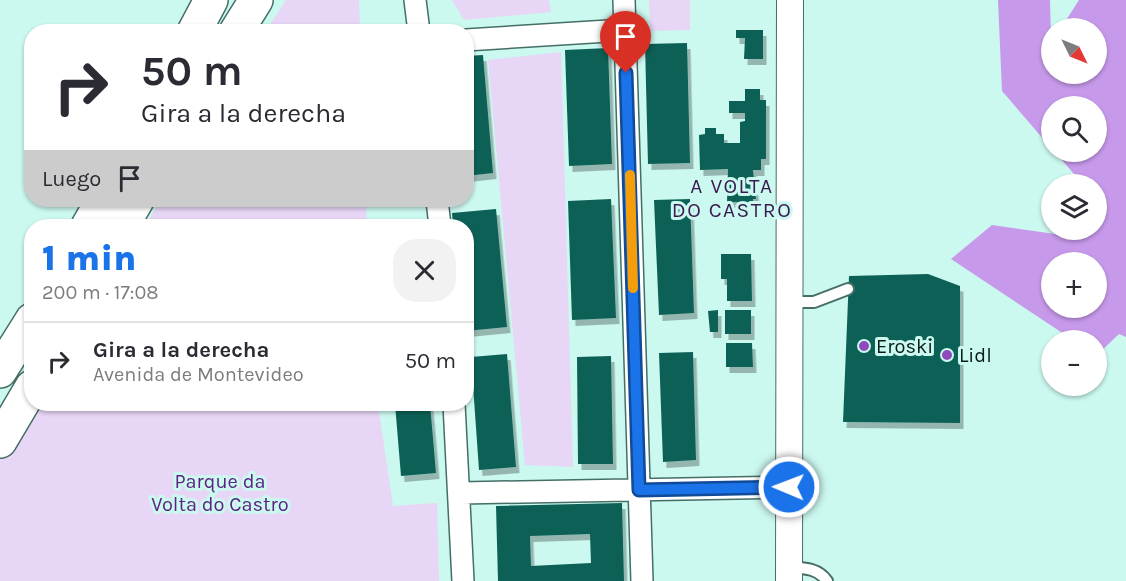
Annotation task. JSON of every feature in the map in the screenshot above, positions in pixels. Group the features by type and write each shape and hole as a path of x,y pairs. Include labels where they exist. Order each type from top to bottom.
{"highway":[{"path":"198,24 211,0"},
{"path":"241,24 256,0"},
{"path":"0,371 24,333"},
{"path":"0,441 24,400"}],"street":[{"path":"415,0 418,24"},
{"path":"624,0 642,581"},
{"path":"789,574 790,0"},
{"path":"474,39 624,30"},
{"path":"454,411 464,581"},
{"path":"460,493 789,487"}],"lane":[{"path":"790,302 814,302 848,289"},
{"path":"789,574 810,569 823,575 827,581"}],"green space":[{"path":"286,0 359,0 360,24 271,24"},
{"path":"452,0 549,0 551,12 464,20"},
{"path":"649,0 690,0 690,30 650,31"},
{"path":"561,52 573,467 525,465 488,60"},
{"path":"157,207 366,207 367,219 149,219"},
{"name":"Parque da Volta do Castro","path":"31,411 379,411 393,506 437,503 439,581 0,581 0,459"}],"shaded area":[{"path":"998,0 1050,0 1050,18 1041,18 1041,84 1107,84 1107,18 1067,18 1079,0 1126,0 1126,337 1119,334 1107,345 1107,330 1058,330 951,259 992,225 1041,232 1041,240 1107,240 1107,174 1074,174 1064,162 1107,162 1107,96 1041,96 1041,136 1002,91"}],"building":[{"path":"736,30 763,30 763,59 744,59 745,38 736,38"},
{"path":"687,43 690,163 648,164 645,44"},
{"path":"608,48 612,164 569,166 565,50"},
{"path":"483,55 493,173 474,175 474,56"},
{"path":"745,89 760,89 760,100 766,100 766,159 761,159 761,170 753,170 756,199 753,199 753,202 727,202 728,169 700,170 699,135 705,134 705,128 716,128 716,134 724,134 724,143 740,143 740,122 745,121 745,113 729,113 729,101 745,101"},
{"path":"611,199 616,318 572,320 568,201"},
{"path":"690,199 694,313 659,315 654,200"},
{"path":"496,209 507,327 474,330 474,219 452,219 452,213"},
{"path":"721,254 751,254 752,301 727,301 727,279 721,279"},
{"path":"928,274 960,286 960,423 843,422 849,276"},
{"path":"718,310 718,332 710,332 708,311"},
{"path":"725,310 751,310 751,334 725,334"},
{"path":"726,343 752,343 753,367 726,367"},
{"path":"693,352 696,460 663,462 659,353"},
{"path":"507,354 516,467 479,470 474,399 474,357"},
{"path":"611,356 613,464 578,464 577,357"},
{"path":"396,411 431,411 436,473 401,476"},
{"path":"622,503 624,581 498,581 496,506","holes":["590,534 591,563 531,566 530,536"]}],"slow traffic":[{"path":"630,175 633,288"}],"place":[{"name":"Eroski","path":"864,346"},
{"name":"Lidl","path":"947,355"}],"district":[{"name":"A VOLTA DO CASTRO","path":"732,198"}],"route":[{"path":"626,73 639,490 741,486 789,487"}]}
